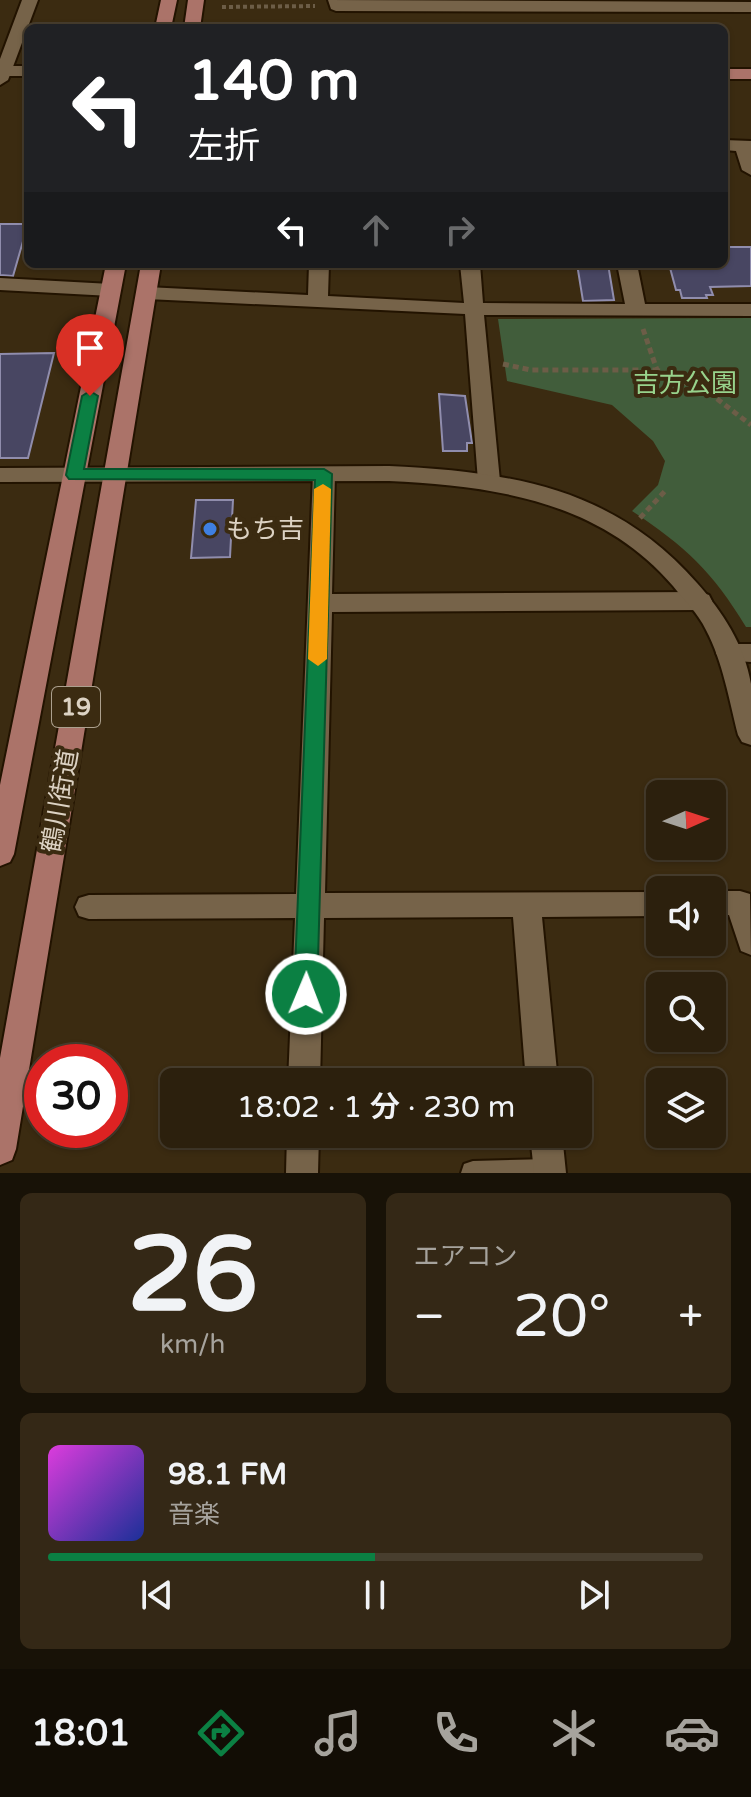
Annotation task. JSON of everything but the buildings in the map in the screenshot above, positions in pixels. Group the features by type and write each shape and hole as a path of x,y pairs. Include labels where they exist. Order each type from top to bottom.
{"main road":[{"path":"164,24 169,0"},
{"path":"193,24 196,0"},
{"path":"728,74 751,74"},
{"name":"鶴川街道","path":"0,854 115,268"},
{"name":"鶴川街道","path":"0,1149 150,268"}],"street":[{"path":"24,71 1,74 30,0"},
{"path":"336,3 450,7 621,3 751,7"},
{"path":"450,7 451,24"},
{"path":"739,146 751,170"},
{"path":"318,300 319,268"},
{"path":"470,268 489,481"},
{"path":"628,268 636,310"},
{"path":"0,284 111,290"},
{"path":"147,293 474,309 751,310"},
{"path":"0,475 398,473 489,481 546,493 591,509 632,534 671,566 740,653 751,735"},
{"path":"304,1068 324,474"},
{"path":"320,603 700,601"},
{"path":"726,903 740,903 751,942"},
{"path":"89,907 646,904"},
{"path":"527,906 541,1068"},
{"path":"302,1173 303,1148"},
{"path":"547,1148 550,1172"}],"lane":[{"path":"473,1173 550,1172"}],"path":[{"path":"222,7 336,3"},
{"path":"636,310 657,370"},
{"path":"479,359 531,370 657,370 712,395 751,425"},
{"path":"633,524 666,490"}],"green space":[{"name":"吉方公園","path":"751,318 751,627 746,627 709,575 668,536 632,511 658,485 665,461 653,441 612,405 507,381 498,319"}],"slow traffic":[{"path":"318,659 323,489"}],"place":[{"name":"もち吉","path":"210,529"}],"route":[{"path":"90,396 75,475 324,474 306,994"}]}
